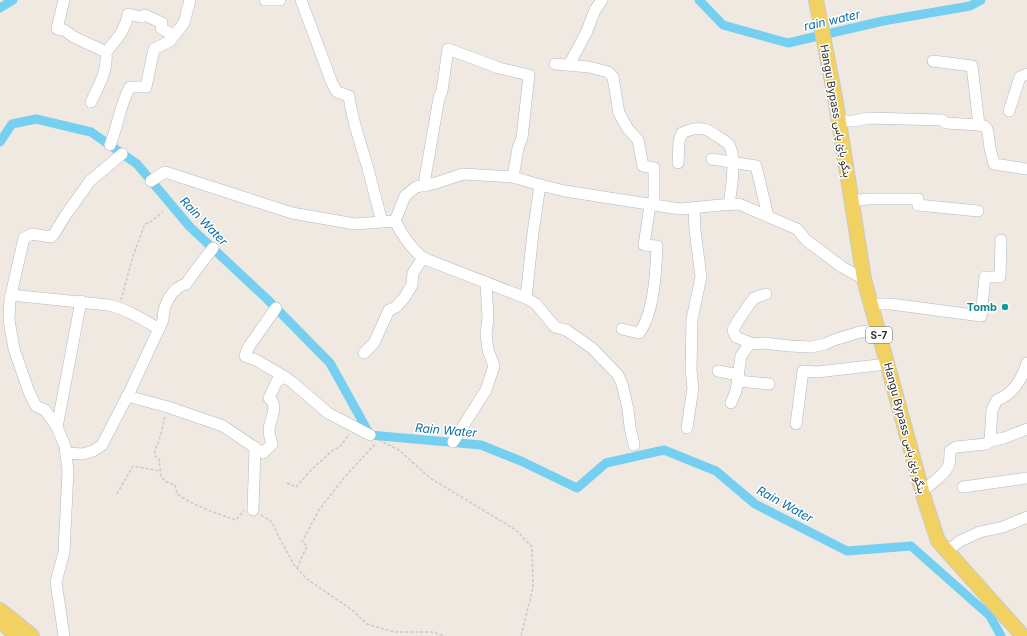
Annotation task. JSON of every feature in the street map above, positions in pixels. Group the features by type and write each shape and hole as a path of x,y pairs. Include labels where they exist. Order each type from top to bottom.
{"main road":[{"name":"Hangu Bypass ہنگو بائ پاس","path":"816,0 852,201 864,279 922,491 938,541 1023,636"},
{"path":"0,610 32,636"},
{"path":"0,621 17,636"}],"street":[{"path":"64,0 57,28 64,30 80,40 106,52"},
{"path":"110,145 116,131 126,93 130,87 146,87 154,49 170,41 184,23 190,0"},
{"path":"266,0 280,0"},
{"path":"301,0 332,84 337,92 349,96 357,137 367,164 382,222"},
{"path":"569,65 586,32 595,10 602,0"},
{"path":"91,102 102,80 107,61 106,52 120,36 126,25 128,14 141,17 145,15 162,23 161,28 174,36"},
{"path":"425,186 434,120 442,91 448,49 480,62 529,75 522,138 518,148 513,177"},
{"path":"933,61 972,66 979,125"},
{"path":"555,64 589,67 608,72 613,77 619,113 628,129 638,140 643,166 654,168 652,205 644,245 657,246 654,285 644,326 639,333 622,329"},
{"path":"1009,111 1020,77 1027,74"},
{"path":"838,121 854,121 868,118 942,120 946,123 984,126 987,129 994,164 1027,169"},
{"path":"678,163 679,141 682,132 690,129 700,128 709,131 729,145 733,155 729,204"},
{"path":"64,636 56,582 64,552 68,471 65,446 58,427 45,410 36,406 29,392 14,349 9,320 10,299 24,238 32,234 51,237 90,181 122,154"},
{"path":"712,159 756,166 768,216"},
{"path":"151,181 166,172 292,213 356,224 395,221"},
{"path":"634,445 628,409 622,384 618,375 592,348 566,330 555,327 536,304 526,298 423,258 414,250 400,232 395,221 405,196 416,187 436,183 463,174 513,177 565,191 680,209 739,204 797,229 806,240 842,267 864,279"},
{"path":"526,298 540,185"},
{"path":"852,201 868,199 918,199 918,205 978,211"},
{"path":"687,428 693,388 691,370 692,319 700,277 694,208"},
{"path":"871,304 891,304 981,316 985,277 1000,278 1001,240"},
{"path":"66,453 83,454 93,451 102,445 159,330 169,297 173,291 186,284 194,271 213,248"},
{"path":"364,353 374,343 389,310 396,306 404,298 412,285 413,273 423,258"},
{"path":"453,442 486,390 494,366 488,350 486,334 488,318 486,282"},
{"path":"766,294 754,298 739,319 733,330 736,337 753,344 763,343 811,347 825,344 860,332 878,330"},
{"path":"11,295 80,301 119,307 159,330"},
{"path":"58,427 80,301"},
{"path":"276,308 248,348 245,356 256,360 292,382 328,413 374,438"},
{"path":"731,403 739,378 741,356 750,343"},
{"path":"990,441 992,410 997,400 1014,390 1024,373 1027,363"},
{"path":"796,424 803,371 817,372 887,364"},
{"path":"718,371 739,378 769,384"},
{"path":"127,396 168,407 223,426 263,453 272,444 269,432 275,410 270,398 277,381 284,377"},
{"path":"922,491 932,484 947,469 950,451 956,447 986,444 990,441 1004,438 1027,428"},
{"path":"253,510 255,448"},
{"path":"963,488 1027,478"},
{"path":"947,551 960,541 980,532 1003,527 1027,517"}],"path":[{"path":"119,307 133,256 145,224 163,212"},
{"path":"168,407 159,442 154,452 155,456 159,459 161,477 167,482 175,485 177,494 184,499 236,520 247,506 272,522 297,568 307,579 352,610 367,624 394,632 432,632 445,636"},
{"path":"287,483 296,487 312,469 333,450 340,447 349,436 350,424"},
{"path":"297,568 306,546 302,542 320,510 374,438 399,450 430,478 516,530 532,547 532,588 520,636"},
{"path":"117,494 133,466 160,471"}],"waterway":[{"name":"rain water","path":"0,8 13,0"},
{"name":"rain water","path":"699,0 723,25 788,43 883,21 970,6 981,0"},
{"name":"Rain Water","path":"0,142 12,124 36,119 91,132 137,164 190,227 267,299 330,363 370,435 481,445 521,461 577,488 606,463 664,450 716,471 755,504 847,551 911,546 990,616 1001,636"}],"place":[{"name":"Tomb","path":"1005,307"}]}
